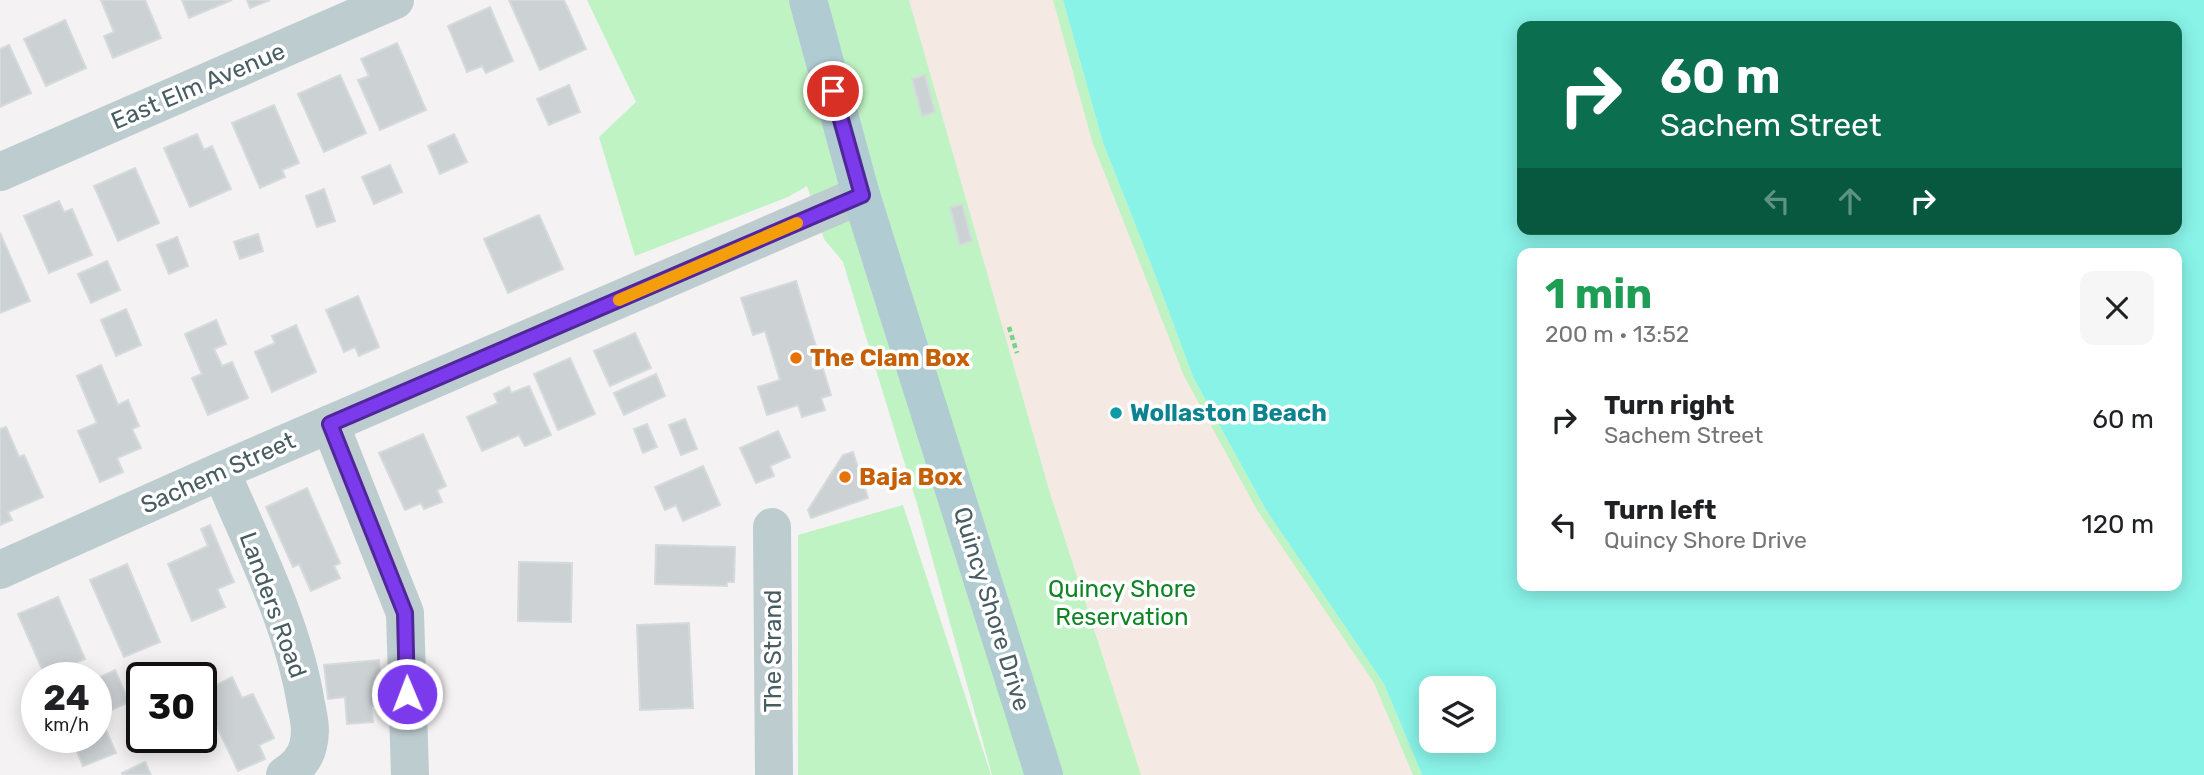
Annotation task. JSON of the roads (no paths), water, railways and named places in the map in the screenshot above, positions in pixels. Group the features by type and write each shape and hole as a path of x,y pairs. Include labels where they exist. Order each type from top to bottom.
{"main road":[{"name":"Quincy Shore Drive","path":"808,0 862,195 1044,775"}],"street":[{"name":"East Elm Avenue","path":"0,172 395,0"},
{"name":"Sachem Street","path":"0,570 221,471 862,195"},
{"path":"330,424 405,613 410,775"},
{"name":"Landers Road","path":"221,471 291,640 302,681 311,731 308,748 301,761 285,775"},
{"name":"The Strand","path":"772,527 774,775"}],"water":[{"path":"1063,0 2204,0 2204,775 1422,775 1384,684 1266,510 1193,377 1103,143"}],"place":[{"name":"The Clam Box","path":"796,358"},
{"name":"Wollaston Beach","path":"1116,413"},
{"name":"Baja Box","path":"845,477"}],"park label":[{"name":"Quincy Shore Reservation","path":"1122,603"}]}
